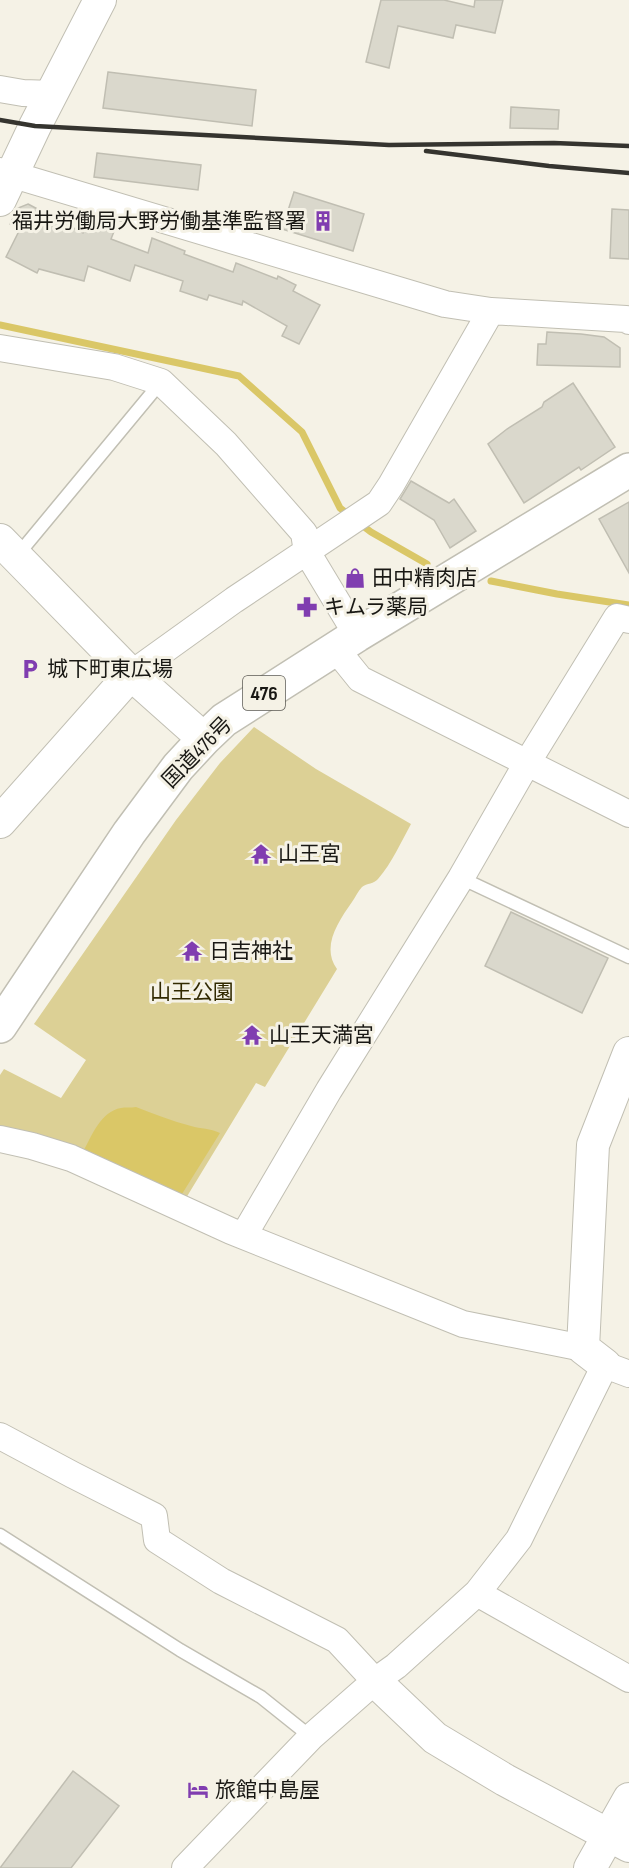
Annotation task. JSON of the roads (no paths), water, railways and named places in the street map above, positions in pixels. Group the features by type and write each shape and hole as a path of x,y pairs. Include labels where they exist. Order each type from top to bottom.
{"highway":[{"name":"国道476号","path":"0,1026 129,832 178,767 224,720 346,641 629,470"}],"street":[{"path":"100,0 53,93 4,182 445,304 491,311 629,321"},
{"path":"0,89 23,93 53,93"},
{"path":"0,822 131,674 234,600 379,503 491,311"},
{"path":"0,348 114,367 161,382 226,444 304,533 307,552 360,679 629,814"},
{"path":"8,548 131,674 204,739"},
{"path":"244,1235 329,1090 461,878 527,763 617,617 629,620"},
{"path":"185,1868 311,1737 375,1681 396,1666 477,1593 519,1539 606,1362 593,1145 629,1053"},
{"path":"0,1138 70,1158 231,1231 463,1324 606,1362"},
{"path":"0,1436 73,1476 154,1516 157,1540 221,1581 337,1640 375,1681 435,1738 505,1780 619,1840"},
{"path":"477,1593 629,1679"},
{"path":"590,1868 619,1840 629,1799"}],"lane":[{"path":"8,548 161,382"},
{"path":"461,878 629,957"},
{"path":"0,1535 180,1650 261,1697 311,1737"}],"waterway":[{"path":"0,325 239,376 302,432 340,508 350,516"},
{"path":"359,523 427,564"},
{"path":"491,581 629,605"}],"railway":[{"path":"0,120 35,126 389,145 554,143 629,146"},
{"path":"426,151 629,173"}],"place":[{"name":"福井労働局大野労働基準監督署","path":"323,221"},
{"name":"田中精肉店","path":"355,578"},
{"name":"キムラ薬局","path":"307,607"},
{"name":"城下町東広場","path":"30,669"},
{"name":"山王宮","path":"261,854"},
{"name":"日吉神社","path":"192,951"},
{"name":"山王天満宮","path":"252,1035"},
{"name":"旅館中島屋","path":"198,1790"}],"park label":[{"name":"山王公園","path":"192,992"}]}
